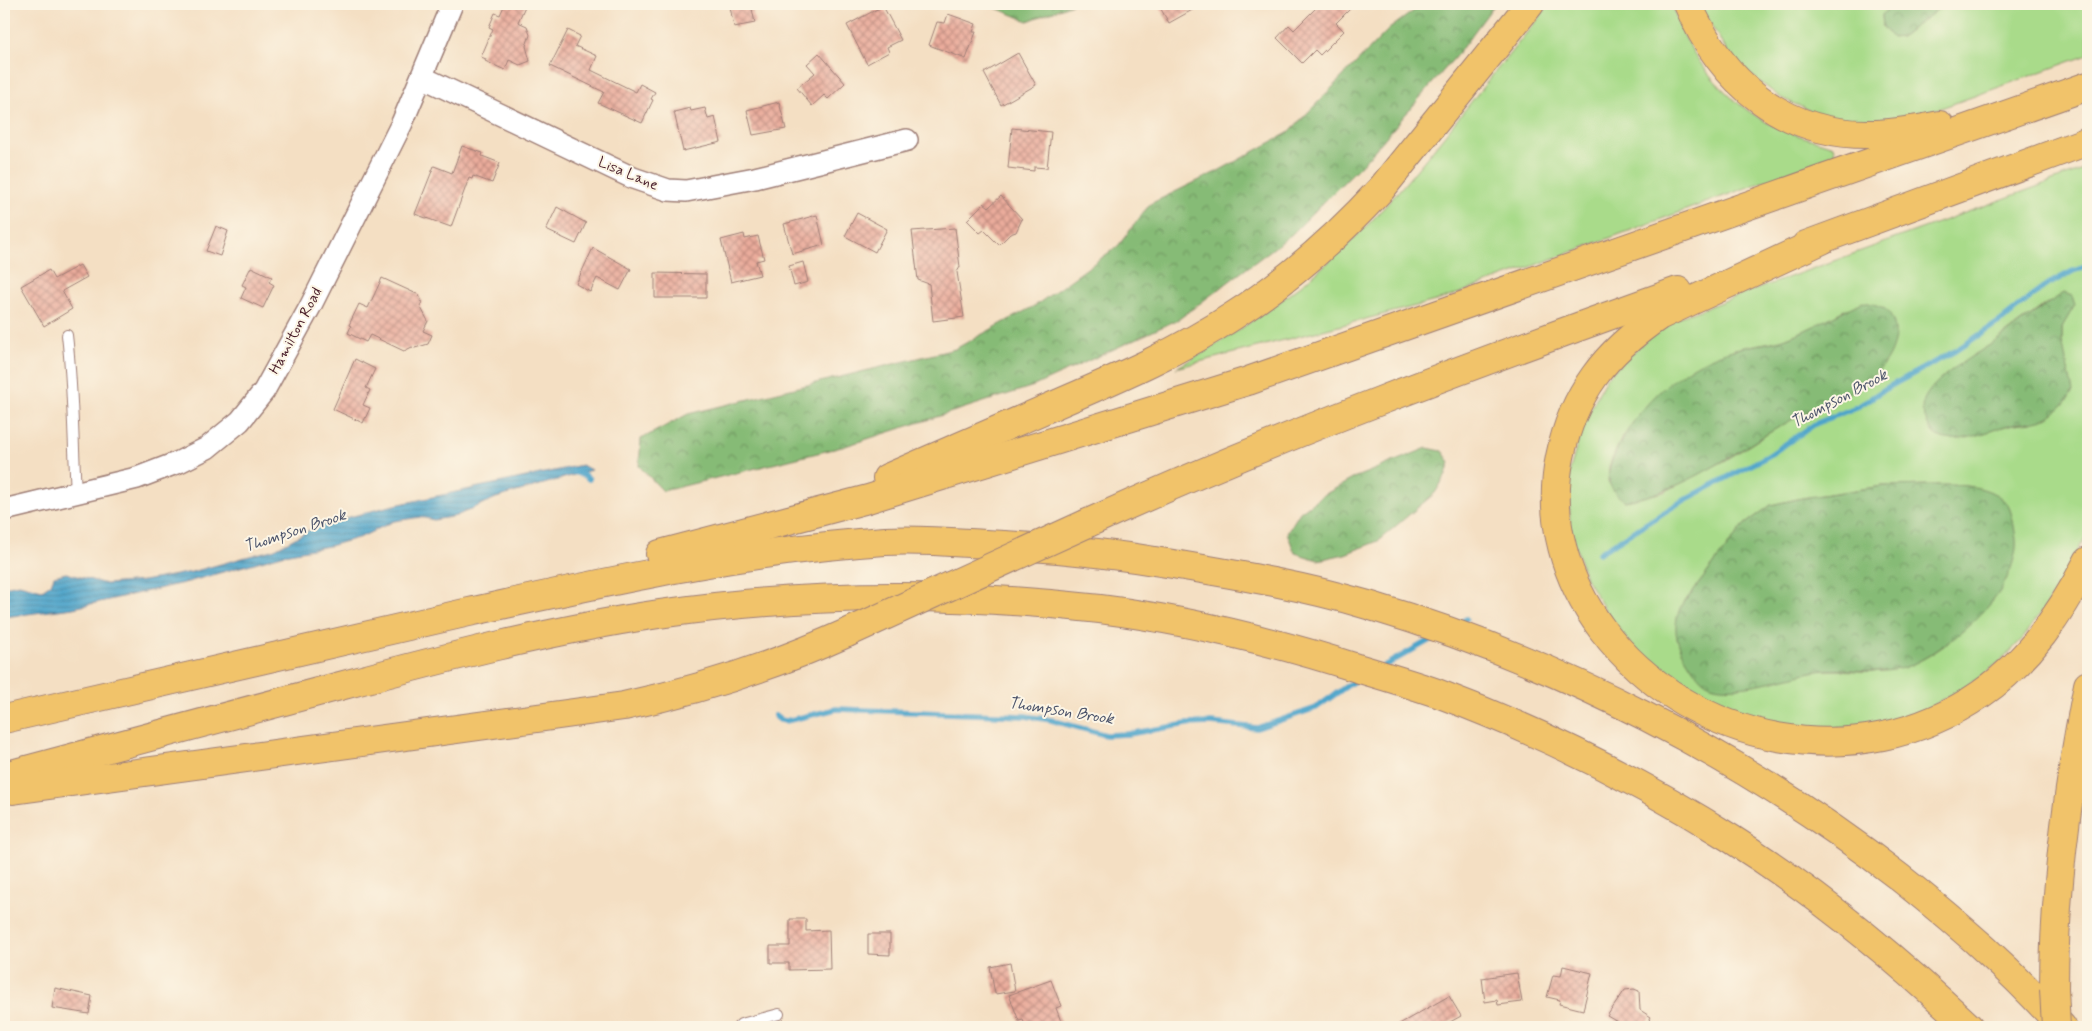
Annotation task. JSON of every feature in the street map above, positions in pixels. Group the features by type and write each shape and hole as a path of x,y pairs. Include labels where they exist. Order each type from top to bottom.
{"highway":[{"path":"789,521 1148,363 1200,336 1265,294 1298,269 1358,214 1382,188 1530,4"},
{"path":"1688,4 1698,28 1712,49 1748,91 1770,107 1800,122 1838,132 1872,134 1905,132 2040,104"},
{"path":"212,670 789,521 950,475 1258,378 2088,86"},
{"path":"4,791 624,706 702,688 739,676 847,633 1211,469 1424,383 2088,142"},
{"path":"1822,240 1659,316 1640,329 1610,355 1598,369 1578,402 1566,432 1559,463 1555,502 1557,528 1575,583 1596,620 1615,645 1646,676 1680,701 1707,716 1738,728 1771,737 1807,741 1840,742 1872,738 1906,730 1947,714 1981,694 1996,682 2024,657 2040,638 2066,601 2088,561"},
{"path":"4,719 212,670 646,573 804,548 894,541 1022,546 1142,559 1291,586 1364,604 1406,617 1511,654 1650,718 1724,760 1808,812 1880,862 1972,937 2022,984 2062,1027"},
{"path":"4,776 370,678 513,642 656,614 712,607 876,598 936,597 1101,609 1161,618 1304,651 1430,691 1530,732 1605,767 1656,794 1730,838 1836,913 1911,974 1969,1027"},
{"path":"2056,1027 2054,989 2055,919 2060,854 2088,685"}],"street":[{"name":"Hamilton Road","path":"4,510 137,478 179,462 207,448 240,421 264,391 310,307 402,122 452,4"},
{"name":"Lisa Lane","path":"422,77 633,178 668,190 686,191 755,178 907,140"}],"lane":[{"path":"67,335 71,366 76,493"},
{"path":"738,1027 741,1024 779,1014"}],"green space":[{"path":"986,4 1072,4 1028,21"},
{"path":"1423,4 1495,4 1456,56 1366,160 1291,235 1179,319 1034,386 842,447 663,491 639,466 641,439 688,414 955,349 1036,305 1118,246 1150,204 1218,171 1288,133 1389,29"},
{"path":"1550,4 1672,4 1679,24 1700,63 1730,96 1766,122 1785,131 1833,146 1835,154 1443,299 1176,368 1264,313 1326,265 1359,234 1411,176"},
{"path":"1698,4 1892,4 1882,15 1883,27 1901,37 1945,4 2088,4 2088,55 1944,107 1893,121 1857,122 1827,118 1781,98 1734,62"},
{"path":"1892,4 1945,4 1901,37 1892,38 1883,27 1882,15"},
{"path":"2088,168 2088,532 2058,588 2024,637 2003,659 1979,678 1929,708 1880,723 1831,729 1755,722 1701,698 1651,665 1616,628 1584,575 1570,525 1569,473 1583,425 1606,378 1657,330 1683,316","holes":["2047,303 2074,305 2062,327 2062,341 2033,422 2013,424 1975,436 1958,438 1937,436 1928,394 1944,376 1996,341","1844,310 1788,421 1726,460 1664,492 1625,501 1608,482 1609,466 1622,437 1734,349 1782,340 1820,324","1883,486 1966,486 2000,591 1948,643 1917,662 1900,668 1882,671 1817,671 1734,687 1680,608 1744,525 1771,505 1802,498"]},
{"path":"2064,293 2072,296 2075,305 2062,327 2062,341 2073,392 2060,408 2050,416 2040,420 2009,425 1963,439 1940,437 1931,431 1922,409 1924,399 1931,389 1953,369"},
{"path":"1863,302 1887,310 1894,324 1895,336 1890,353 1884,364 1861,386 1799,416 1710,469 1669,489 1625,501 1614,491 1609,481 1609,470 1623,437 1648,403 1679,376 1697,364 1716,356 1736,349 1778,341 1794,335"},
{"path":"1427,448 1442,451 1450,462 1446,475 1435,493 1378,541 1345,554 1318,560 1295,553 1287,533 1300,512 1322,496 1356,477"},
{"path":"1955,485 1984,489 2000,497 2007,504 2010,509 2016,537 2016,548 2008,576 1992,602 1970,625 1929,656 1903,668 1892,670 1816,671 1748,686 1734,687 1711,685 1703,680 1691,666 1677,639 1676,621 1680,608 1744,525 1771,505 1802,498 1883,486"}],"water":[{"path":"582,465 591,470 496,498 456,516 434,520 421,517 394,521 361,537 329,546 289,553 188,582 73,608 4,617 4,587 19,584 42,590 51,584 54,576 66,573 106,584 144,581 192,572 275,549 317,526 386,507"}],"building":[{"path":"505,4 526,4 518,22 527,26 530,35 526,46 530,61 520,65 509,60 505,70 485,61 486,59 481,57 493,29 489,27 495,13 500,15"},
{"path":"751,4 755,23 734,27 730,7"},
{"path":"1158,4 1203,4 1169,23"},
{"path":"1320,4 1355,4 1336,23 1344,31 1320,55 1315,50 1302,63 1277,38 1289,25 1294,30"},
{"path":"883,6 901,40 887,47 889,52 867,64 847,25"},
{"path":"948,14 976,24 973,32 976,32 966,59 929,45 937,22 945,23"},
{"path":"568,30 580,36 575,46 597,56 591,70 636,92 640,84 655,92 642,123 598,103 604,92 550,66"},
{"path":"819,53 845,83 828,99 824,95 812,106 797,88 815,73 807,64"},
{"path":"1018,53 1036,85 1001,105 984,73"},
{"path":"779,102 786,129 753,135 747,110"},
{"path":"690,108 691,111 705,108 708,119 715,117 721,142 683,151 674,112"},
{"path":"1012,128 1051,132 1047,168 1034,167 1034,171 1008,168"},
{"path":"462,146 483,153 482,156 500,163 492,183 473,176 472,179 469,178 451,227 415,214 434,166 452,173"},
{"path":"1001,196 1022,219 1016,232 1010,234 999,245 984,230 980,233 967,220 984,203 989,207"},
{"path":"557,207 586,223 576,244 546,230"},
{"path":"857,213 887,229 875,252 845,236"},
{"path":"817,215 824,245 792,254 784,224"},
{"path":"216,226 228,231 220,256 206,251"},
{"path":"955,228 960,267 957,272 964,317 933,321 929,284 918,280 912,231"},
{"path":"744,234 745,239 758,236 764,259 756,261 760,275 731,282 721,240"},
{"path":"593,248 631,269 620,290 597,278 590,292 576,284"},
{"path":"803,262 808,282 794,286 789,266"},
{"path":"80,265 87,277 62,291 72,309 44,326 21,286 49,270 54,279"},
{"path":"251,267 272,277 269,282 274,285 263,308 241,298 246,287 242,285"},
{"path":"655,273 706,274 706,298 655,298"},
{"path":"382,278 419,295 422,302 420,306 428,321 423,331 432,335 428,344 415,348 412,347 404,351 370,335 366,342 348,333 351,326 349,325 359,304 368,308"},
{"path":"355,359 375,369 366,388 370,390 363,405 370,408 363,423 333,409"},
{"path":"790,919 806,919 806,931 829,930 830,969 789,970 789,963 770,963 770,946 790,946"},
{"path":"868,934 890,934 890,955 868,954"},
{"path":"1010,963 1015,991 995,994 990,967"},
{"path":"1563,966 1592,973 1583,1010 1559,1004 1560,1000 1547,997 1553,975 1561,976"},
{"path":"1517,973 1522,1002 1498,1005 1497,1000 1485,1002 1482,978"},
{"path":"1051,980 1061,1006 1056,1008 1063,1027 1026,1027 1023,1020 1019,1021 1009,995"},
{"path":"55,988 92,996 89,1014 52,1008"},
{"path":"1634,989 1639,991 1640,1010 1651,1017 1645,1027 1626,1027 1607,1016 1625,990"},
{"path":"1449,996 1461,1016 1441,1027 1394,1027"}],"waterway":[{"name":"Thompson Brook","path":"1599,553 1679,503 1768,456 1815,424 1859,406 1885,389 1955,351 2002,320 2045,286 2073,271 2088,266"},
{"name":"Thompson Brook","path":"574,472 584,475 589,479"},
{"name":"Thompson Brook","path":"1456,625 1466,619"},
{"name":"Thompson Brook","path":"1384,666 1437,636"},
{"name":"Thompson Brook","path":"775,716 780,720 786,721 836,709 1025,716 1051,720 1106,735 1128,734 1187,724 1211,723 1257,728 1316,708 1358,678"}]}
